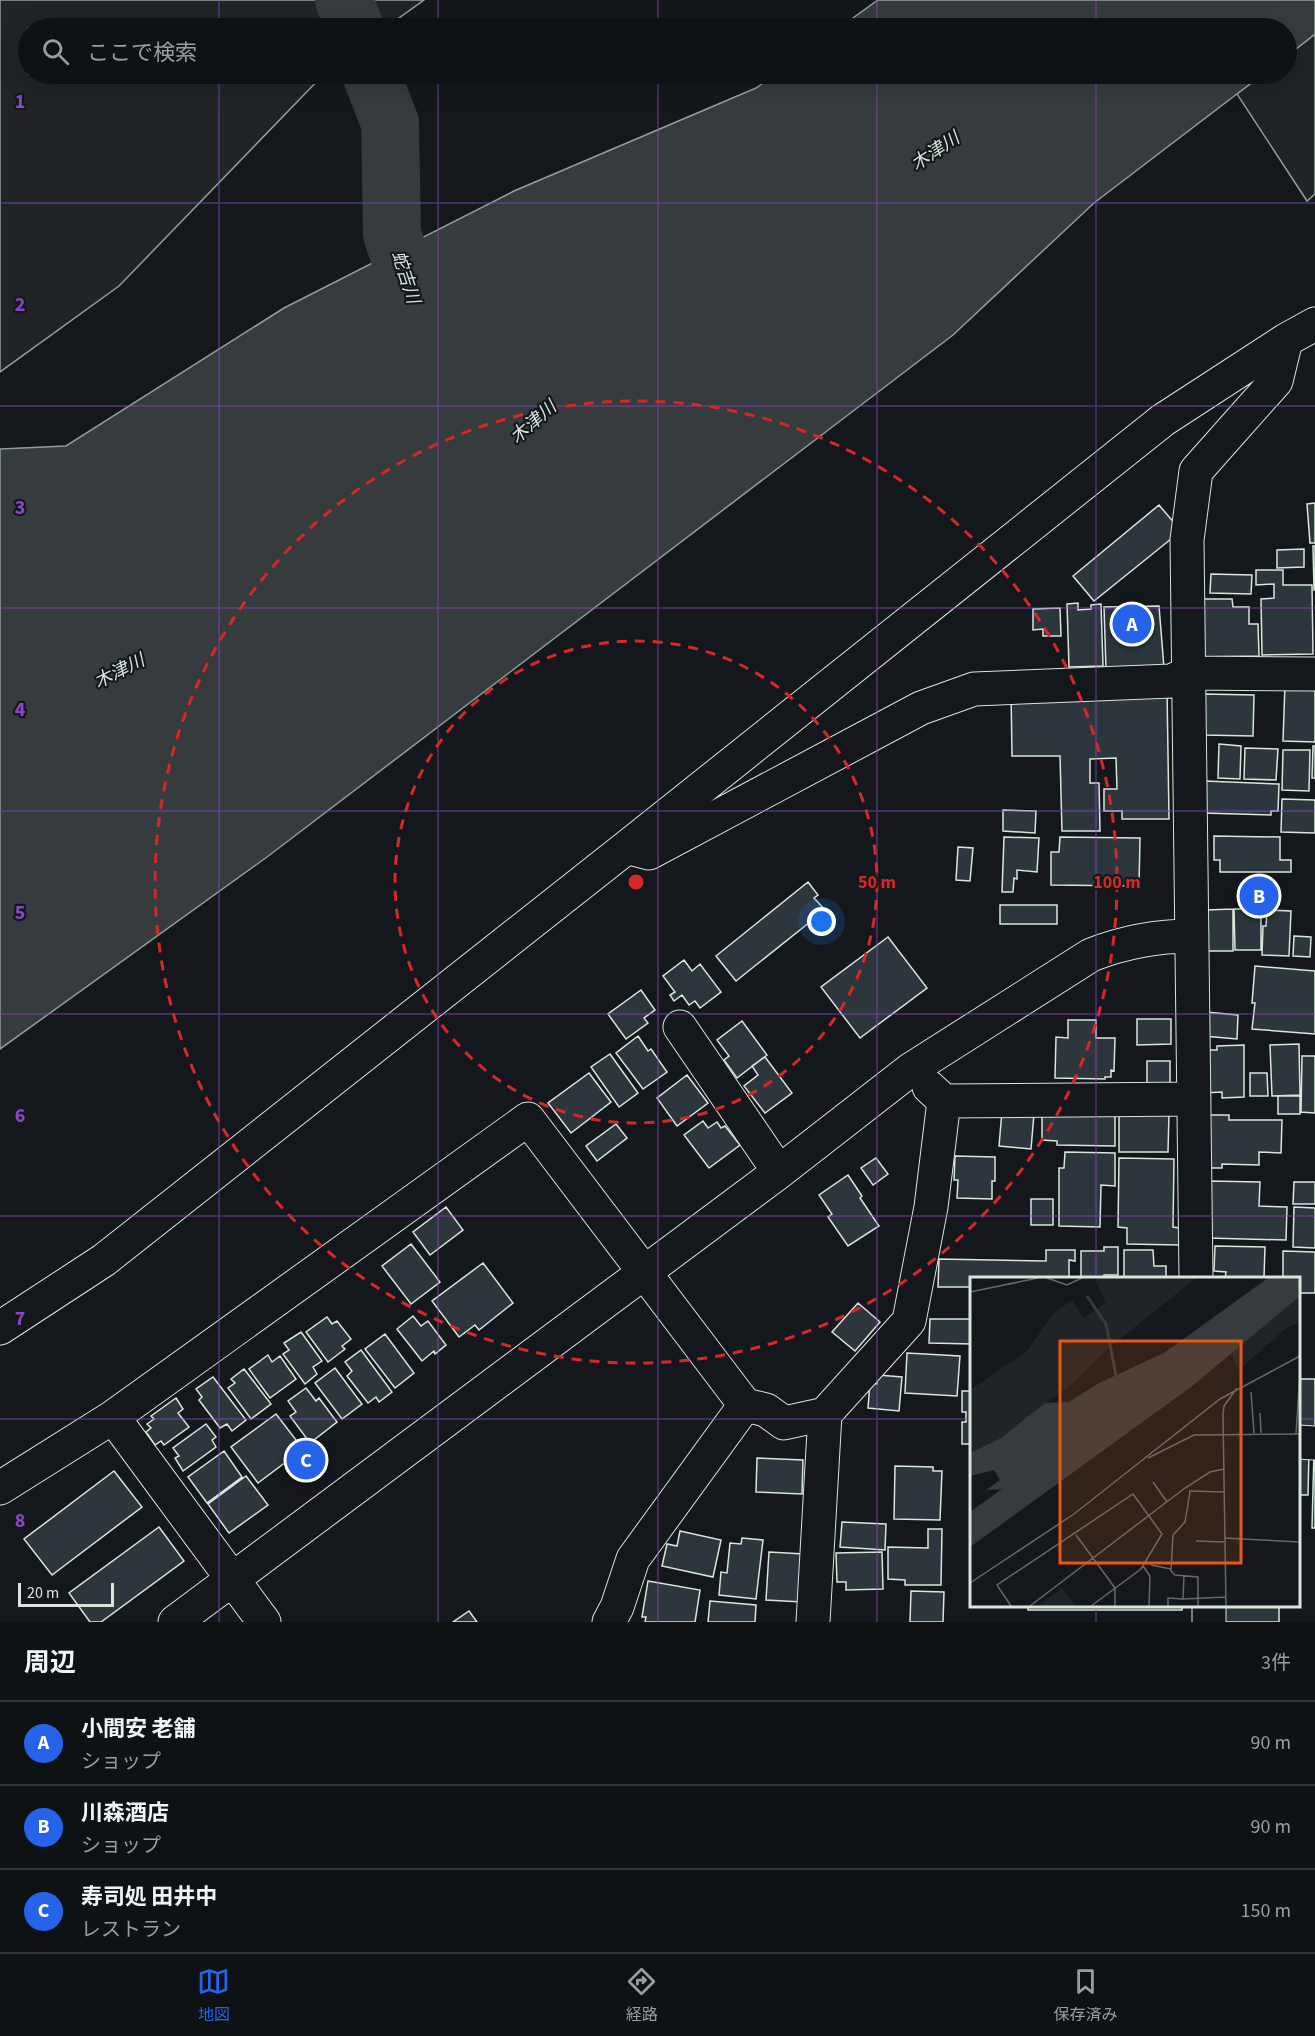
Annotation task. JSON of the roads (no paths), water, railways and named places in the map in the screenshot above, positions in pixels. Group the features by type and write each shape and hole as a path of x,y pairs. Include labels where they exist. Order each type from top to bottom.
{"street":[{"path":"0,1328 104,1260 1163,420 1286,340 1315,324"},
{"path":"1196,1277 1187,540 1196,471 1276,381 1286,340"},
{"path":"627,847 649,853 921,708 974,689 1171,681 1188,674 1315,674"},
{"path":"175,1622 779,1172 910,1070 1091,955 1142,939 1192,936"},
{"path":"680,1027 779,1172"},
{"path":"910,1070 944,1101 1194,1100"},
{"path":"0,1488 112,1417 528,1119 745,1405 766,1410 784,1423 825,1414 909,1320 931,1207 944,1101"},
{"path":"609,1622 617,1607 633,1559 745,1405"},
{"path":"813,1622 825,1414"},
{"path":"112,1417 264,1622"},
{"path":"1300,1442 1315,1443"}],"water":[{"path":"878,0 1315,0 1315,34 1297,48 1297,18 853,18"},
{"name":"木津川","path":"762,84 1250,84 1094,203 953,335 267,857 0,1049 0,449 66,446 284,308 514,191"}],"waterway":[{"name":"蛇吉川","path":"344,0 351,18"},
{"name":"蛇吉川","path":"375,84 390,123 392,234 423,327"}],"place":[{"name":"小間安 老舗","path":"1132,624"},
{"name":"川森酒店","path":"1259,896"},
{"name":"寿司処 田井中","path":"306,1460"}]}
